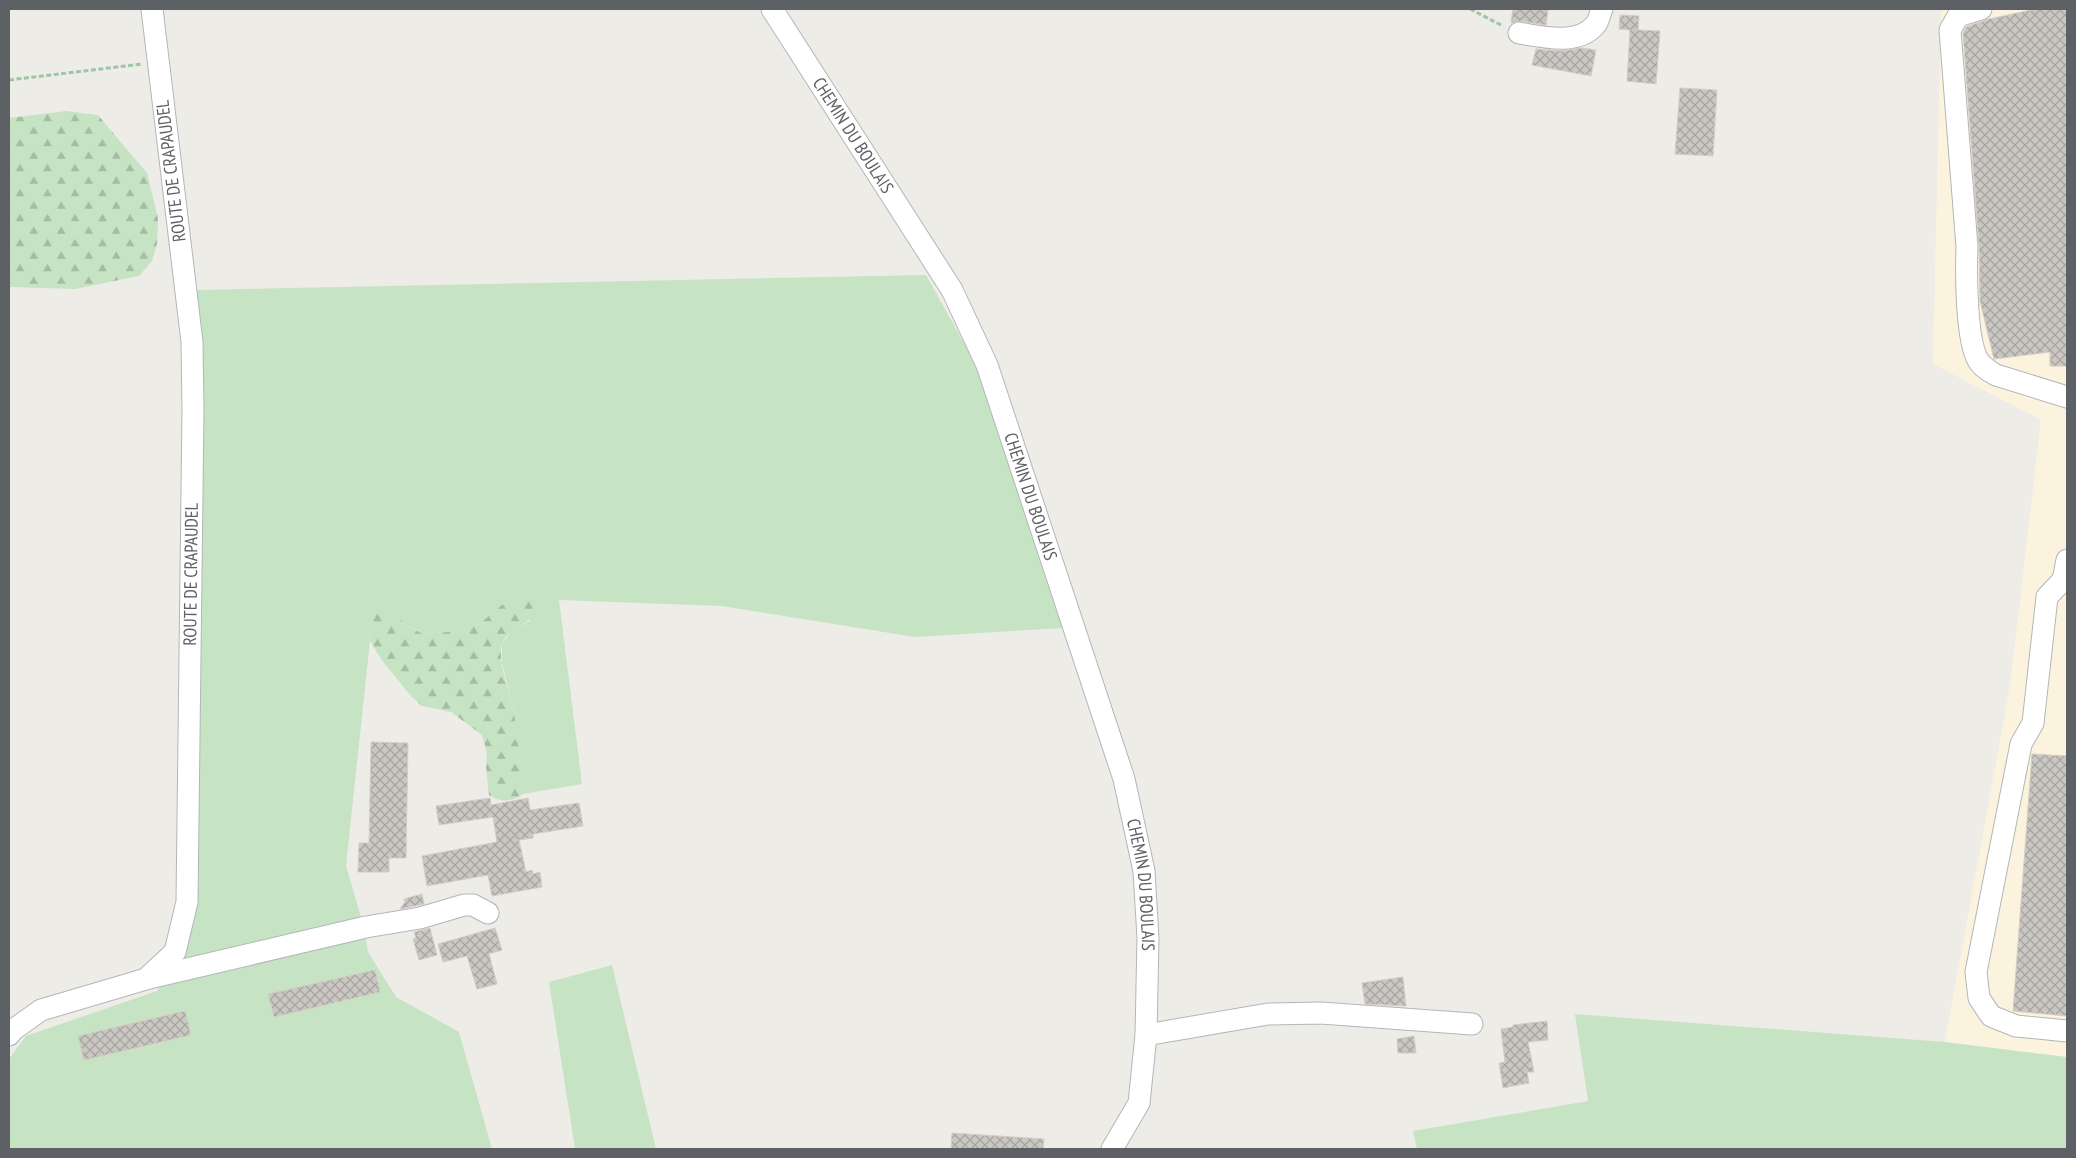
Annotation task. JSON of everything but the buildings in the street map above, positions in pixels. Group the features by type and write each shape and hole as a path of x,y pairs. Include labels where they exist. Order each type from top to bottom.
{"street":[{"name":"ROUTE DE CRAPAUDEL","path":"9,1036 13,1030 41,1010 146,978 175,952 187,902 193,410 192,342 152,9"},
{"name":"CHEMIN DU BOULAIS","path":"772,9 952,290 987,365 1124,779 1144,871 1148,938 1146,1035 1131,1149"},
{"path":"1519,33 1545,38 1568,38 1584,33 1596,24 1602,9"},
{"path":"1981,9 1958,16 1950,30 1967,246 1966,275 1973,349 1979,361 1987,370 1996,375 2067,397"},
{"path":"2066,574 2047,598 2032,723 2021,744 1976,972 1979,998 1991,1016 2016,1026 2067,1031"},
{"path":"146,978 366,927 420,918 464,905 473,905 488,913"},
{"path":"1146,1035 1268,1014 1322,1013 1472,1024"},
{"path":"1112,1149 1138,1103"}],"path":[{"path":"1470,9 1497,24 1519,33"},
{"path":"9,80 158,62"}],"shaded area":[{"path":"1950,9 2067,9 2067,1057 1945,1042 2010,686 2041,420 1933,364 1941,11"}],"green space":[{"path":"66,111 98,115 147,173 158,218 157,244 152,261 139,276 75,289 9,287 9,118"},
{"path":"926,275 974,361 1063,628 915,637 722,606 559,600 582,784 523,794 514,712 502,663 502,644 512,631 530,621 509,599 478,625 448,632 423,634 405,625 397,612 369,628 370,641 346,866 363,924 368,952 396,997 459,1032 492,1149 9,1149 9,1059 26,1036 157,991 185,950 198,635 203,365 197,290"},
{"path":"521,597 531,602 534,613 527,622 512,631 505,639 502,644 501,660 514,713 523,794 515,799 502,800 489,795 486,767 487,753 482,735 451,712 422,706 410,695 381,659 370,641 369,628 373,616 385,608 397,612 405,625 423,634 448,632 478,625 509,599"},
{"path":"612,965 656,1149 575,1149 549,982"},
{"path":"1575,1014 1945,1042 2067,1057 2067,1149 1417,1149 1413,1131 1588,1101"}]}
